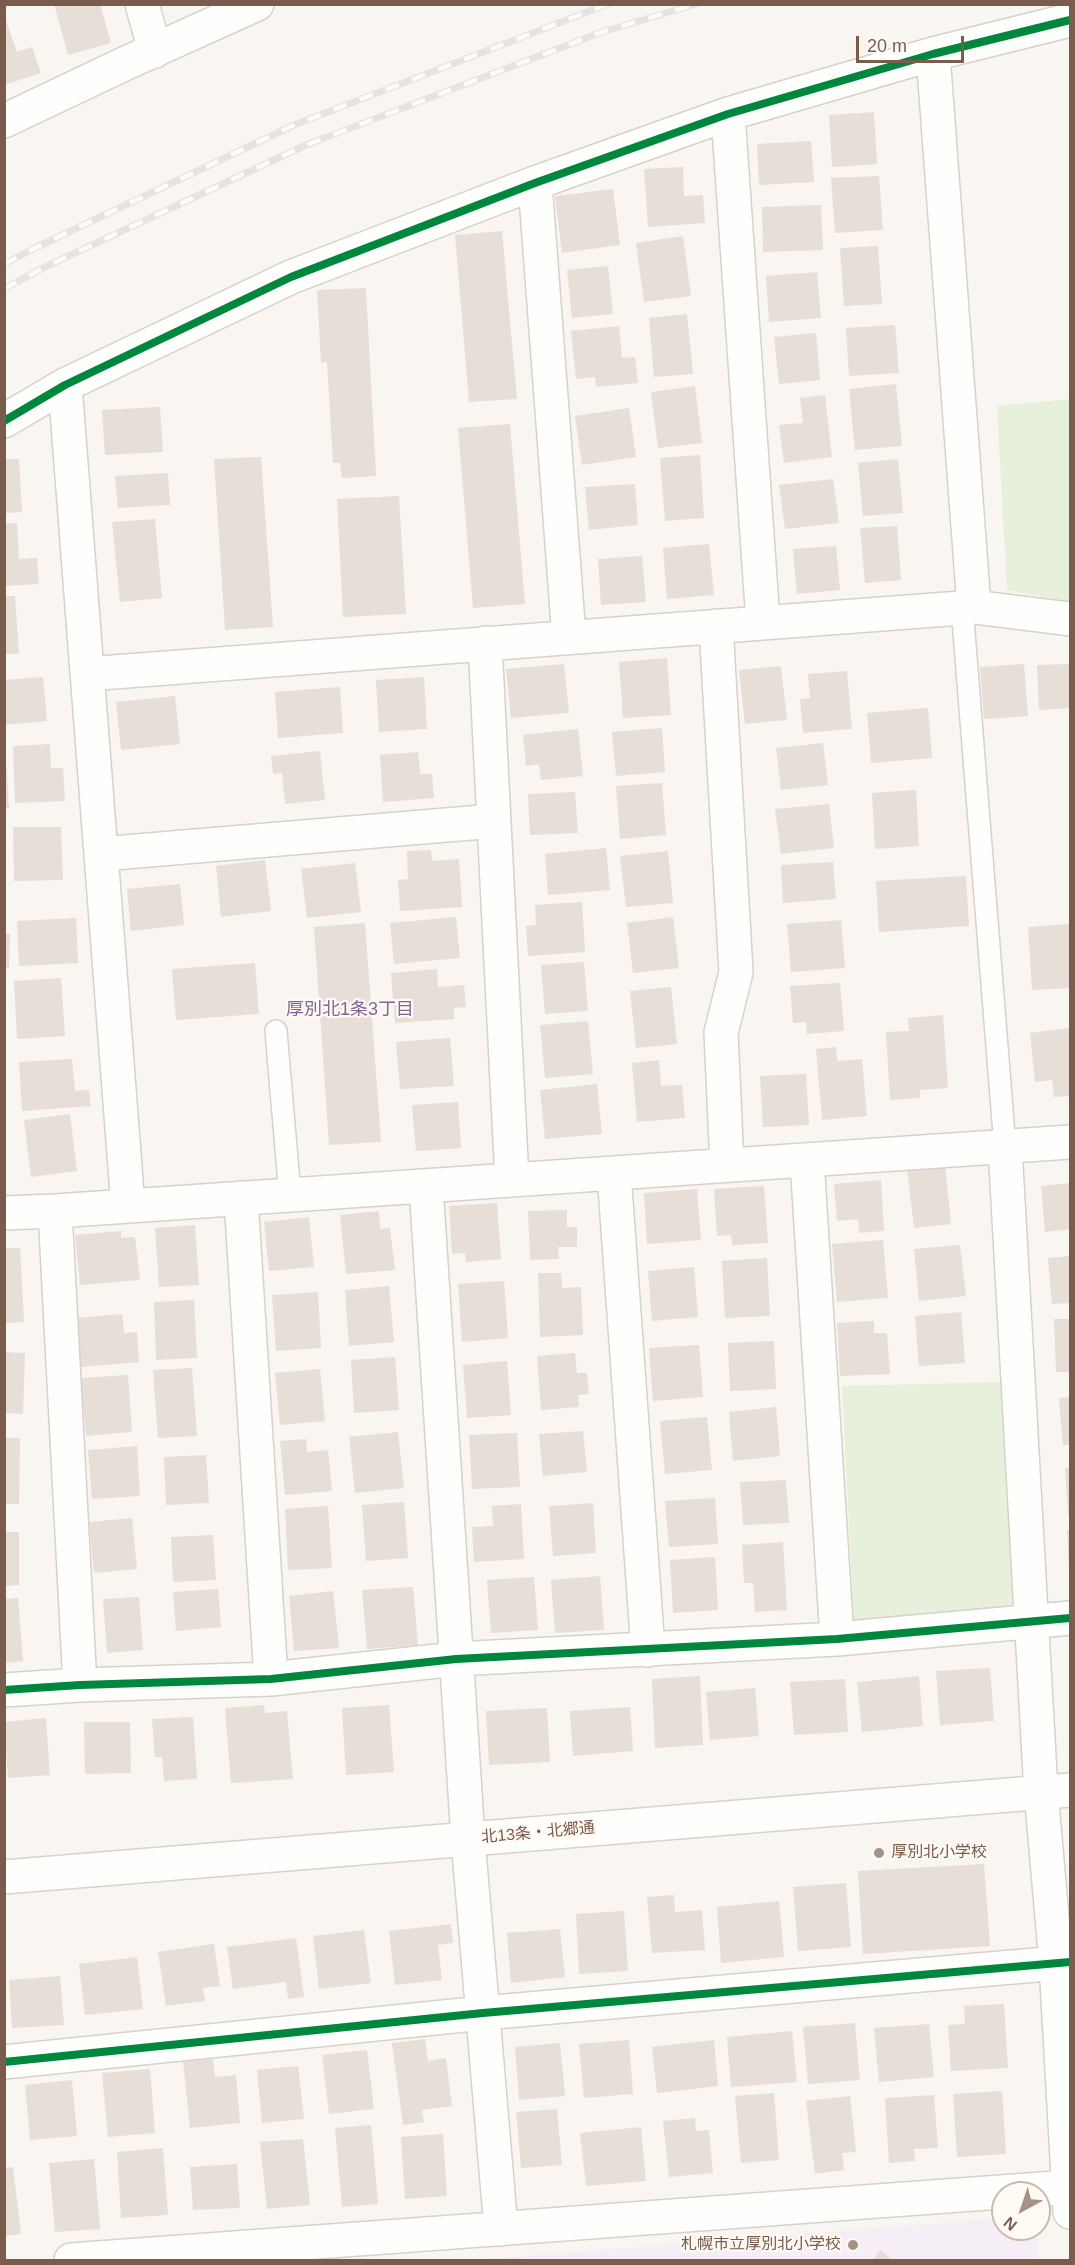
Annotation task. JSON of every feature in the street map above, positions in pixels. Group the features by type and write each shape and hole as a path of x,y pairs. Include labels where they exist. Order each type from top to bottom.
{"street":[{"path":"142,4 155,51"},
{"path":"4,121 257,4"},
{"path":"4,421 65,385 291,277 535,183 728,114 933,54 1071,20"},
{"path":"933,54 968,607"},
{"path":"728,114 763,622"},
{"path":"535,183 569,637"},
{"path":"65,385 128,1206"},
{"path":"87,674 968,607 1071,619"},
{"path":"716,626 736,972 721,1033 727,1166"},
{"path":"485,643 512,1180"},
{"path":"101,854 494,821"},
{"path":"4,1213 1071,1142"},
{"path":"71,2260 308,2252 501,2229 1070,2199 1056,1791 1031,1621 1005,1147"},
{"path":"807,1160 837,1639"},
{"path":"614,1173 648,1650"},
{"path":"426,1186 468,1839 501,2229"},
{"path":"241,1198 271,1679"},
{"path":"55,1211 80,1685"},
{"path":"4,1690 80,1685 271,1679 456,1659 837,1639 1071,1618"},
{"name":"北13条・北郷通","path":"4,1877 1056,1791"},
{"path":"4,2062 483,2013 1063,1963"}],"lane":[{"path":"968,607 1005,1147"},
{"path":"276,1031 290,1195"}],"shaded area":[{"name":"札幌市立厚別北小学校","path":"991,2219 991,2241 1037,2241 1038,2260 474,2260"}],"green space":[{"path":"1070,399 1070,602 1007,590 997,406"},
{"path":"1003,1382 1014,1611 854,1625 842,1386"}],"building":[{"path":"54,4 100,4 111,43 68,55"},
{"path":"4,15 17,52 32,47 41,73 4,85"},
{"path":"874,112 877,164 832,167 829,115"},
{"path":"811,141 814,182 759,185 757,144"},
{"path":"683,167 684,196 703,195 705,223 648,227 644,169"},
{"path":"879,176 883,230 835,233 831,178"},
{"path":"613,189 620,245 562,253 555,196"},
{"path":"821,205 823,250 763,252 762,207"},
{"path":"502,231 517,399 469,402 455,235"},
{"path":"683,236 691,296 644,302 636,243"},
{"path":"878,246 882,304 844,306 840,248"},
{"path":"608,266 613,314 572,318 567,270"},
{"path":"817,272 821,318 769,322 766,276"},
{"path":"366,288 376,476 342,478 340,463 333,463 327,362 321,363 317,290"},
{"path":"687,314 693,374 654,377 649,318"},
{"path":"895,325 899,373 849,376 846,328"},
{"path":"619,326 622,358 635,357 638,383 596,387 595,377 576,379 571,331"},
{"path":"816,333 820,380 779,384 774,337"},
{"path":"896,384 902,446 855,450 849,389"},
{"path":"695,386 702,443 658,448 651,392"},
{"path":"825,395 832,457 784,463 779,425 803,423 800,398"},
{"path":"160,407 163,452 105,455 102,410"},
{"path":"629,408 636,457 582,465 575,416"},
{"path":"510,424 525,604 473,608 458,428"},
{"path":"700,455 704,518 665,521 660,458"},
{"path":"261,457 273,627 225,630 214,459"},
{"path":"4,459 19,459 22,512 4,513"},
{"path":"898,459 903,513 863,516 858,463"},
{"path":"168,473 170,505 118,508 115,476"},
{"path":"833,479 839,523 785,529 779,485"},
{"path":"635,484 638,525 589,530 585,487"},
{"path":"399,496 406,614 343,617 337,499"},
{"path":"155,519 162,598 120,602 112,522"},
{"path":"17,523 19,559 37,558 39,584 4,586 4,524"},
{"path":"897,526 901,580 865,583 860,528"},
{"path":"709,544 714,595 667,599 663,548"},
{"path":"836,546 840,590 797,594 793,549"},
{"path":"642,556 646,602 601,605 598,559"},
{"path":"4,596 15,596 19,654 4,654"},
{"path":"667,658 671,715 623,718 619,662"},
{"path":"564,664 569,713 511,718 506,669"},
{"path":"1024,664 1028,716 984,719 980,667"},
{"path":"1070,664 1070,708 1039,710 1037,665"},
{"path":"781,666 787,720 745,724 739,670"},
{"path":"847,671 852,729 803,733 800,699 810,698 808,674"},
{"path":"43,677 47,721 4,725 4,680"},
{"path":"424,677 427,729 379,732 376,680"},
{"path":"340,687 343,733 278,738 275,692"},
{"path":"175,696 180,744 121,750 116,702"},
{"path":"928,708 932,758 871,763 867,713"},
{"path":"662,728 665,772 616,776 612,732"},
{"path":"578,729 583,776 541,780 539,764 526,766 523,735"},
{"path":"823,743 828,785 781,790 776,748"},
{"path":"50,744 51,768 63,768 65,801 15,803 13,746"},
{"path":"320,751 325,800 285,804 282,773 273,774 271,756"},
{"path":"418,752 420,774 432,774 434,798 383,802 380,755"},
{"path":"4,760 6,760 9,808 4,808"},
{"path":"662,783 666,835 620,839 616,786"},
{"path":"916,790 919,846 875,849 872,793"},
{"path":"575,792 578,833 530,835 528,794"},
{"path":"829,804 834,848 781,854 775,809"},
{"path":"13,827 61,827 63,880 14,881"},
{"path":"606,848 610,890 548,895 545,854"},
{"path":"431,850 432,861 459,859 462,907 400,911 398,880 408,879 407,851"},
{"path":"668,851 673,903 626,907 620,856"},
{"path":"265,860 271,911 221,917 216,866"},
{"path":"833,862 836,899 783,903 781,865"},
{"path":"355,863 361,912 307,918 301,869"},
{"path":"966,876 969,926 879,932 876,881"},
{"path":"180,884 184,925 131,931 127,889"},
{"path":"582,902 585,952 528,956 526,926 536,925 535,905"},
{"path":"456,917 460,958 394,964 390,923"},
{"path":"673,917 679,968 633,973 627,923"},
{"path":"76,918 78,963 19,966 17,921"},
{"path":"841,920 845,968 791,972 787,924"},
{"path":"365,923 381,1142 329,1145 314,927"},
{"path":"1070,924 1070,988 1032,990 1028,927"},
{"path":"4,934 10,934 9,968 4,967"},
{"path":"584,962 588,1011 545,1014 541,965"},
{"path":"255,963 259,1014 176,1020 172,969"},
{"path":"437,969 438,987 464,985 466,1007 454,1008 454,1019 395,1023 391,973"},
{"path":"61,978 65,1036 17,1039 14,981"},
{"path":"840,983 844,1031 807,1034 806,1022 793,1023 790,986"},
{"path":"671,987 677,1044 636,1048 630,991"},
{"path":"943,1015 948,1088 920,1090 920,1098 890,1100 886,1032 909,1031 908,1018"},
{"path":"588,1021 593,1074 545,1078 540,1025"},
{"path":"1070,1028 1070,1096 1054,1097 1052,1080 1035,1082 1030,1033"},
{"path":"450,1038 454,1086 400,1089 396,1042"},
{"path":"836,1047 837,1061 862,1059 867,1116 822,1120 816,1049"},
{"path":"72,1059 75,1091 89,1090 91,1106 22,1111 19,1062"},
{"path":"659,1060 661,1086 682,1085 685,1118 637,1122 632,1063"},
{"path":"806,1074 809,1125 763,1127 760,1076"},
{"path":"597,1084 602,1134 545,1139 540,1090"},
{"path":"458,1102 461,1148 416,1151 412,1105"},
{"path":"70,1114 77,1171 31,1177 24,1120"},
{"path":"945,1165 951,1224 914,1228 907,1168"},
{"path":"881,1180 884,1231 859,1233 858,1219 837,1221 834,1184"},
{"path":"1070,1183 1070,1229 1045,1232 1041,1186"},
{"path":"764,1186 768,1243 732,1245 731,1235 717,1236 714,1189"},
{"path":"697,1189 701,1240 647,1244 644,1193"},
{"path":"497,1203 501,1259 466,1262 465,1253 452,1254 449,1206"},
{"path":"567,1210 567,1227 577,1227 577,1247 558,1247 559,1259 530,1260 528,1211"},
{"path":"379,1211 380,1229 390,1228 395,1270 346,1274 340,1215"},
{"path":"309,1217 314,1267 269,1271 264,1222"},
{"path":"195,1225 199,1285 159,1287 155,1228"},
{"path":"121,1231 121,1238 135,1237 140,1280 80,1285 75,1235"},
{"path":"883,1240 888,1298 837,1302 832,1244"},
{"path":"960,1245 966,1296 919,1301 914,1249"},
{"path":"5,1248 20,1248 24,1322 5,1323"},
{"path":"1070,1256 1070,1303 1052,1304 1048,1258"},
{"path":"767,1258 770,1316 725,1318 722,1261"},
{"path":"694,1267 698,1317 652,1321 648,1271"},
{"path":"538,1273 561,1273 562,1288 581,1287 583,1335 540,1337"},
{"path":"504,1281 508,1338 462,1342 458,1284"},
{"path":"389,1286 394,1342 349,1346 345,1290"},
{"path":"318,1292 321,1348 276,1351 272,1295"},
{"path":"194,1300 197,1358 156,1360 154,1302"},
{"path":"961,1312 965,1363 919,1366 915,1316"},
{"path":"122,1314 124,1333 137,1332 139,1362 81,1367 77,1318"},
{"path":"1054,1319 1070,1319 1070,1372 1056,1372"},
{"path":"874,1321 874,1333 887,1333 890,1374 840,1376 837,1323"},
{"path":"774,1341 776,1389 730,1391 728,1343"},
{"path":"699,1345 703,1397 653,1401 649,1348"},
{"path":"4,1352 25,1353 23,1414 4,1413"},
{"path":"575,1353 577,1373 587,1373 589,1394 578,1395 579,1407 541,1410 537,1356"},
{"path":"395,1357 399,1410 354,1413 351,1360"},
{"path":"507,1361 511,1415 467,1418 463,1365"},
{"path":"192,1368 197,1436 158,1438 153,1370"},
{"path":"320,1369 325,1421 280,1425 275,1373"},
{"path":"128,1375 132,1432 86,1436 81,1378"},
{"path":"1070,1397 1070,1445 1063,1445 1059,1398"},
{"path":"776,1407 780,1456 733,1461 729,1412"},
{"path":"707,1417 712,1470 665,1474 660,1421"},
{"path":"583,1431 587,1472 543,1476 539,1434"},
{"path":"398,1432 404,1488 355,1493 349,1437"},
{"path":"517,1433 520,1487 472,1489 469,1435"},
{"path":"4,1438 20,1438 19,1504 4,1504"},
{"path":"306,1439 307,1452 328,1450 332,1491 285,1495 280,1441"},
{"path":"137,1446 140,1496 92,1499 88,1450"},
{"path":"206,1455 209,1503 166,1505 164,1457"},
{"path":"1065,1468 1070,1468 1070,1514 1068,1514"},
{"path":"786,1480 789,1523 743,1525 740,1482"},
{"path":"715,1498 718,1544 669,1547 665,1501"},
{"path":"404,1502 408,1558 366,1561 362,1505"},
{"path":"593,1503 596,1553 553,1556 549,1506"},
{"path":"521,1504 524,1559 474,1562 472,1527 493,1526 492,1506"},
{"path":"328,1506 332,1568 288,1570 285,1509"},
{"path":"132,1518 137,1569 94,1573 89,1522"},
{"path":"1067,1530 1070,1530 1070,1572 1069,1572"},
{"path":"4,1532 19,1532 19,1585 4,1586"},
{"path":"213,1535 216,1580 173,1582 171,1537"},
{"path":"783,1542 787,1610 755,1612 753,1583 744,1583 742,1545"},
{"path":"715,1557 718,1610 673,1613 670,1560"},
{"path":"600,1576 604,1630 555,1633 551,1580"},
{"path":"534,1577 538,1630 491,1633 487,1580"},
{"path":"413,1587 418,1645 367,1649 362,1590"},
{"path":"218,1589 221,1627 176,1631 173,1592"},
{"path":"333,1591 339,1648 294,1651 289,1596"},
{"path":"139,1597 143,1650 107,1653 103,1599"},
{"path":"18,1598 23,1661 4,1663 4,1599"},
{"path":"990,1668 994,1721 940,1725 936,1671"},
{"path":"700,1676 703,1745 655,1748 652,1679"},
{"path":"919,1676 923,1726 862,1732 857,1682"},
{"path":"845,1679 848,1732 794,1735 790,1682"},
{"path":"755,1688 759,1736 710,1740 706,1692"},
{"path":"264,1705 265,1713 287,1711 293,1779 231,1783 225,1708"},
{"path":"389,1705 394,1772 346,1775 342,1708"},
{"path":"630,1707 633,1751 573,1756 570,1711"},
{"path":"547,1708 550,1762 489,1765 486,1711"},
{"path":"193,1717 197,1779 164,1781 162,1757 155,1757 152,1719"},
{"path":"46,1718 50,1775 8,1778 4,1722"},
{"path":"84,1722 130,1722 131,1773 85,1774"},
{"path":"984,1864 990,1946 863,1954 858,1871"},
{"path":"846,1883 851,1947 798,1951 793,1887"},
{"path":"674,1895 675,1912 702,1910 705,1950 652,1953 647,1897"},
{"path":"779,1901 784,1957 721,1963 717,1907"},
{"path":"624,1911 628,1971 579,1974 576,1914"},
{"path":"451,1924 453,1943 438,1945 442,1980 395,1985 389,1931"},
{"path":"560,1929 565,1977 511,1983 507,1933"},
{"path":"364,1930 371,1983 319,1989 313,1936"},
{"path":"296,1938 304,1997 288,1999 286,1982 233,1989 227,1947"},
{"path":"214,1944 220,1986 203,1988 205,2001 166,2006 158,1952"},
{"path":"137,1957 143,2009 85,2015 79,1964"},
{"path":"60,1976 64,2025 12,2028 9,1980"},
{"path":"1004,2004 1008,2068 951,2071 948,2025 965,2024 964,2006"},
{"path":"855,2023 860,2080 808,2084 803,2027"},
{"path":"929,2024 934,2077 879,2082 874,2028"},
{"path":"792,2031 797,2082 731,2087 727,2037"},
{"path":"425,2039 428,2061 446,2058 452,2106 422,2110 424,2122 403,2125 392,2043"},
{"path":"629,2040 633,2094 584,2098 579,2044"},
{"path":"714,2040 718,2086 657,2093 652,2047"},
{"path":"560,2043 565,2096 519,2100 515,2047"},
{"path":"367,2050 374,2109 329,2114 322,2055"},
{"path":"213,2059 215,2077 236,2075 240,2123 190,2128 183,2061"},
{"path":"298,2066 304,2119 262,2123 257,2070"},
{"path":"150,2069 155,2133 108,2137 102,2073"},
{"path":"72,2080 77,2136 30,2140 25,2085"},
{"path":"1002,2091 1006,2154 957,2157 953,2094"},
{"path":"774,2093 779,2160 741,2163 735,2096"},
{"path":"934,2095 938,2148 914,2149 915,2161 889,2163 885,2098"},
{"path":"850,2096 856,2152 842,2153 844,2170 815,2174 806,2101"},
{"path":"557,2109 562,2165 521,2168 516,2112"},
{"path":"695,2118 696,2131 709,2130 713,2173 669,2177 663,2121"},
{"path":"371,2125 378,2204 342,2207 335,2128"},
{"path":"641,2127 646,2181 586,2186 580,2133"},
{"path":"443,2134 447,2196 405,2199 401,2137"},
{"path":"303,2139 310,2205 267,2209 260,2142"},
{"path":"163,2148 168,2215 121,2218 117,2152"},
{"path":"94,2159 100,2229 55,2232 49,2163"},
{"path":"237,2164 240,2208 193,2210 190,2167"},
{"path":"13,2167 21,2234 4,2236 4,2168"},
{"path":"880,2250 893,2260 873,2260"}],"railway":[{"path":"4,264 294,125 608,4"},
{"path":"4,289 45,267 306,145 602,32 696,4"}],"cycle path":[{"path":"4,421 65,385 291,277 535,183 728,114 933,54 1070,20"},
{"path":"4,1690 80,1685 271,1679 456,1659 837,1639 1070,1618"},
{"path":"4,2062 483,2013 1070,1962"}],"place":[{"name":"厚別北小学校","path":"879,1853"},
{"name":"札幌市立厚別北小学校","path":"853,2245"}],"district":[{"name":"厚別北1条3丁目","path":"350,1010"}]}
